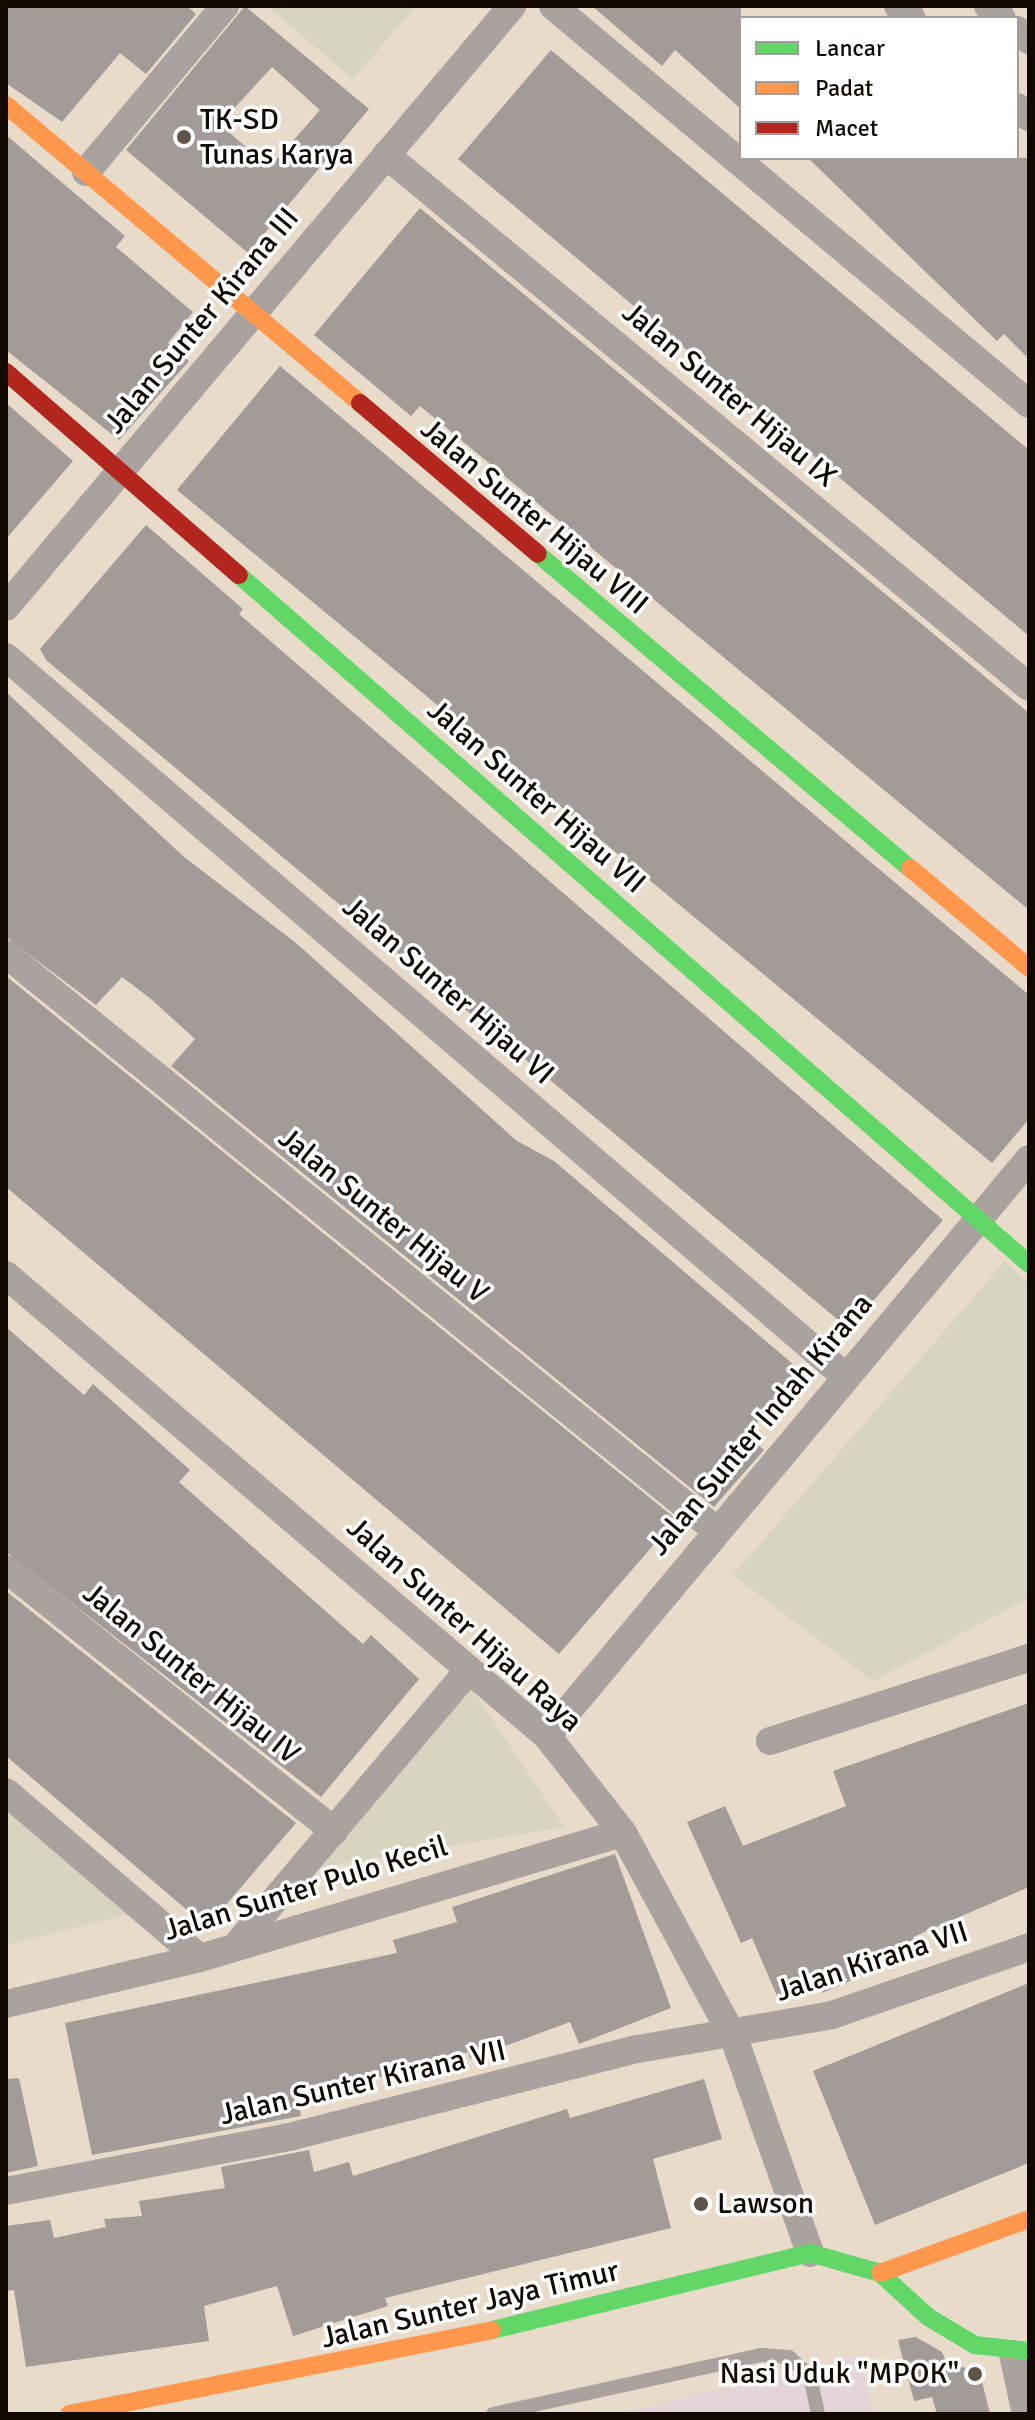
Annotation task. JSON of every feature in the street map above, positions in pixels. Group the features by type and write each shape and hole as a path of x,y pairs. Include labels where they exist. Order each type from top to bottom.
{"street":[{"name":"Jalan Sunter Kirana III","path":"6,607 512,6"},
{"path":"553,6 1029,404"},
{"path":"86,172 219,8"},
{"name":"Jalan Sunter Hijau VIII","path":"6,105 250,317 1029,968"},
{"name":"Jalan Sunter Hijau IX","path":"386,155 1029,687"},
{"name":"Jalan Sunter Hijau VII","path":"6,372 1029,1264"},
{"name":"Jalan Sunter Hijau VI","path":"6,657 846,1377"},
{"name":"Jalan Sunter Hijau V","path":"6,954 717,1531"},
{"name":"Jalan Sunter Indah Kirana","path":"547,1736 1029,1159"},
{"name":"Jalan Sunter Hijau Raya","path":"6,1275 547,1736 623,1833 734,2038 810,2253"},
{"name":"Jalan Sunter Hijau IV","path":"6,1569 334,1831"},
{"path":"770,1741 1029,1658"},
{"path":"240,1941 469,1670"},
{"path":"6,1792 200,1958"},
{"name":"Jalan Sunter Pulo Kecil","path":"6,2004 200,1958 240,1941 623,1833"},
{"name":"Jalan Kirana VII","path":"734,2038 832,2015 1029,1947"},
{"name":"Jalan Sunter Kirana VII","path":"6,2191 293,2136 638,2049 734,2038"},
{"path":"1026,2414 1021,2353 950,2333 880,2273 1029,2219"},
{"name":"Jalan Sunter Jaya Timur","path":"69,2414 378,2358 810,2253 880,2273"}],"lane":[{"path":"493,2414 761,2355 789,2357 810,2376 818,2414"}],"shaded area":[{"path":"267,6 416,6 353,79"},
{"path":"1005,1261 1029,1284 1029,1598 873,1681 733,1575"},
{"path":"472,1689 564,1827 321,1867"},
{"path":"6,1810 133,1913 6,1945"},
{"path":"861,2354 872,2414 619,2414"}],"building":[{"path":"6,6 187,6 196,14 146,74 120,53 62,122 6,83"},
{"name":"TK-SD Tunas Karya","path":"245,6 369,109 248,253 126,150","holes":["272,67 320,110 269,168 220,124"]},
{"path":"592,6 741,6 739,107 675,50 662,66"},
{"path":"551,50 1029,450 1029,636 458,159"},
{"path":"6,135 125,236 116,247 193,312 168,343 189,361 119,440 6,350"},
{"path":"1029,158 1029,359 1004,334 997,341 810,160"},
{"path":"420,208 1029,713 1029,910 420,406 411,416 314,335"},
{"path":"280,366 1029,995 1029,1119 992,1163 177,490"},
{"path":"6,403 73,461 6,539"},
{"path":"146,525 243,609 239,614 943,1220 849,1329 46,660 40,649"},
{"path":"6,692 183,856 296,943 517,1141 554,1161 801,1371 747,1435 764,1450 714,1507 171,1066 195,1039 151,999 122,977 96,1005 6,937"},
{"path":"6,976 676,1519 559,1654 6,1187"},
{"path":"6,1327 84,1395 93,1384 190,1470 179,1482 363,1644 371,1635 419,1679 321,1797 6,1552"},
{"path":"6,1591 296,1823 207,1927 6,1756"},
{"path":"1029,1703 1029,1887 913,1937 920,1951 822,1993 819,1986 780,2003 752,1938 741,1943 687,1822 725,1806 743,1846 846,1806 833,1771"},
{"path":"615,1854 671,2008 579,2044 570,2022 470,2059 468,2052 393,2073 298,2102 301,2116 92,2155 65,2023 397,1953 393,1940 457,1922 452,1907"},
{"path":"1029,1983 1029,2163 875,2225 813,2071"},
{"path":"19,2078 38,2166 6,2173 6,2079"},
{"path":"704,2079 722,2139 653,2159 671,2228 385,2298 388,2306 293,2336 277,2286 204,2306 209,2341 26,2367 14,2290 6,2291 6,2226 50,2220 54,2238 106,2227 104,2219 142,2216 139,2201 225,2188 221,2167 309,2150 314,2172 349,2162 353,2176 567,2109 570,2118"},
{"path":"916,2337 942,2352 948,2366 979,2369 990,2414 937,2414 932,2397 914,2401 898,2340"}],"traffic: fast":[{"path":"538,554 910,868"},
{"path":"239,575 1029,1264"},
{"path":"492,2330 810,2253 880,2273 928,2317 975,2345 1029,2351"}],"traffic: slow":[{"path":"6,105 360,403"},
{"path":"910,868 1029,968"},
{"path":"880,2273 1029,2219"},
{"path":"69,2414 492,2330"}],"traffic: jam":[{"path":"6,372 239,575"},
{"path":"360,403 538,554"}],"place":[{"name":"TK-SD Tunas Karya","path":"184,137"},
{"name":"Lawson","path":"701,2204"},
{"name":"Nasi Uduk \"MPOK\"","path":"975,2374"}]}
